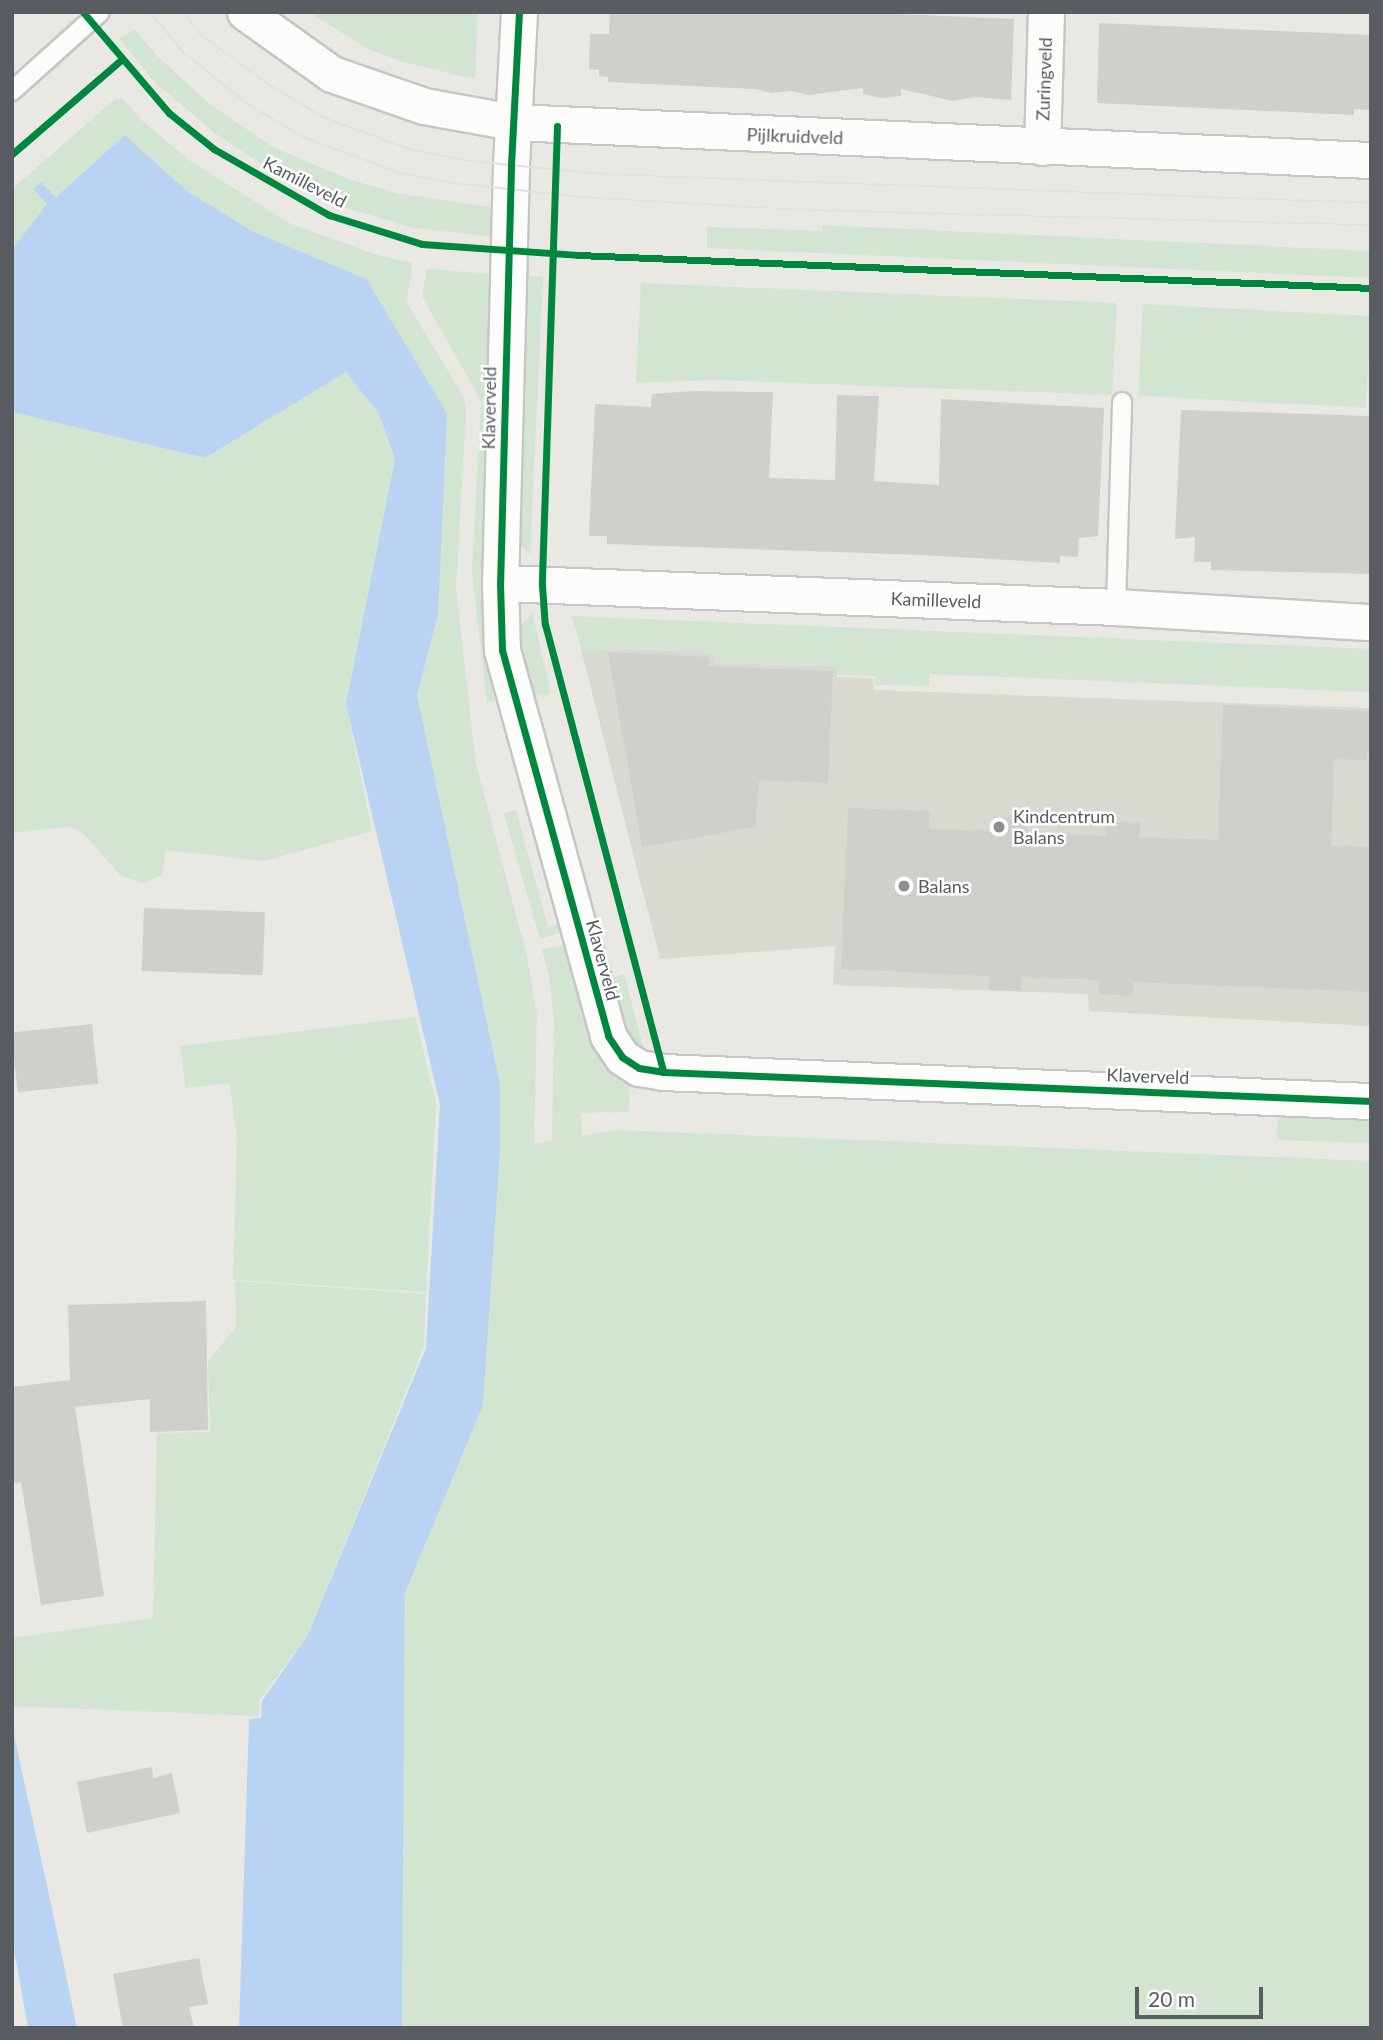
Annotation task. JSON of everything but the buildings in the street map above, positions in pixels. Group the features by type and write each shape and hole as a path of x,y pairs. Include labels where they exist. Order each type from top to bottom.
{"street":[{"name":"Pijlkruidveld","path":"245,12 332,74 424,106 513,122 1371,160"},
{"name":"Klaverveld","path":"519,12 513,122 500,583 502,650 608,1036 622,1057 639,1068 663,1072 1371,1101"},
{"name":"Zuringveld","path":"1042,147 1046,12"},
{"name":"Kamilleveld","path":"500,583 1116,607 1371,621"}],"lane":[{"path":"12,91 100,12"},
{"path":"1116,607 1122,402"}],"shaded area":[{"name":"Kindcentrum Balans","path":"612,648 714,653 714,663 837,666 837,677 873,678 874,690 1371,708 1371,1026 1089,1011 1088,994 833,985 835,946 660,959 582,653"}],"green space":[{"path":"309,12 478,12 475,79 403,62 368,49"},
{"path":"135,30 158,57 211,105 273,147 351,180 396,193 495,208 494,237 413,228 333,204 292,184 216,134 157,84 119,38"},
{"path":"115,99 123,99 140,119 189,160 289,223 374,254 412,263 407,303 463,396 466,411 456,588 476,764 527,956 537,1015 534,1144 552,1141 554,1022 549,976 542,950 570,943 630,1079 629,1112 581,1113 582,1136 616,1130 1371,1161 1371,2028 402,2028 405,1593 483,1405 500,1151 500,1084 417,695 438,615 366,279 254,232 187,191 125,135 56,197 40,182 34,189 48,204 12,250 12,189"},
{"path":"823,225 1371,251 1371,278 707,248 707,227 822,231"},
{"path":"427,269 495,274 506,699 487,703 472,570 481,401 422,296"},
{"path":"526,276 543,277 530,555 519,544 514,525"},
{"path":"641,283 1117,303 1112,395 716,380 636,383"},
{"path":"1143,304 1371,316 1366,408 1138,396"},
{"path":"346,372 379,414 395,459 346,704 372,831 264,861 166,850 162,875 145,883 121,876 83,833 68,827 12,833 12,412 205,458"},
{"path":"532,612 551,693 530,698 514,642 517,631"},
{"path":"572,616 1371,649 1371,692 930,674 929,686 875,685 875,676 837,675 836,666 714,663 713,653 612,648 582,653"},
{"path":"516,810 548,927 566,922 568,930 540,939 504,814"},
{"path":"624,974 645,1054 630,1046 605,980"},
{"path":"415,1017 436,1103 426,1292 233,1280 237,1136 229,1083 185,1088 181,1046"},
{"path":"1278,1110 1371,1113 1370,1143 1277,1140"},
{"path":"235,1281 426,1294 424,1347 308,1635 260,1699 259,1716 12,1706 12,1638 153,1618 157,1433 210,1432 208,1361 236,1327"}],"water":[{"path":"125,135 187,191 254,232 366,279 447,413 438,615 417,695 500,1084 500,1151 483,1405 405,1593 402,2028 239,2028 249,1719 261,1718 262,1701 308,1635 426,1348 440,1104 346,704 395,459 379,414 346,372 205,458 12,412 12,250 47,204 33,189 41,182 56,197"},
{"path":"12,1726 77,2028 28,2028 12,1938"}],"tram line":[{"path":"150,12 183,52 249,105 303,137 400,173 454,183 581,197 807,210 1371,225"},
{"path":"184,12 200,34 268,84 323,117 409,149 470,161 602,174 1371,203"}],"cycle path":[{"path":"83,12 169,113 214,149 329,215 422,244 578,255 1371,288"},
{"path":"519,12 511,167 500,583 502,650 608,1036 622,1057 639,1068 663,1072 1371,1101"},
{"path":"12,154 122,59"},
{"path":"557,126 542,585 545,624 663,1072"}],"place":[{"name":"Kindcentrum Balans","path":"999,827"},
{"name":"Balans","path":"904,886"}]}
